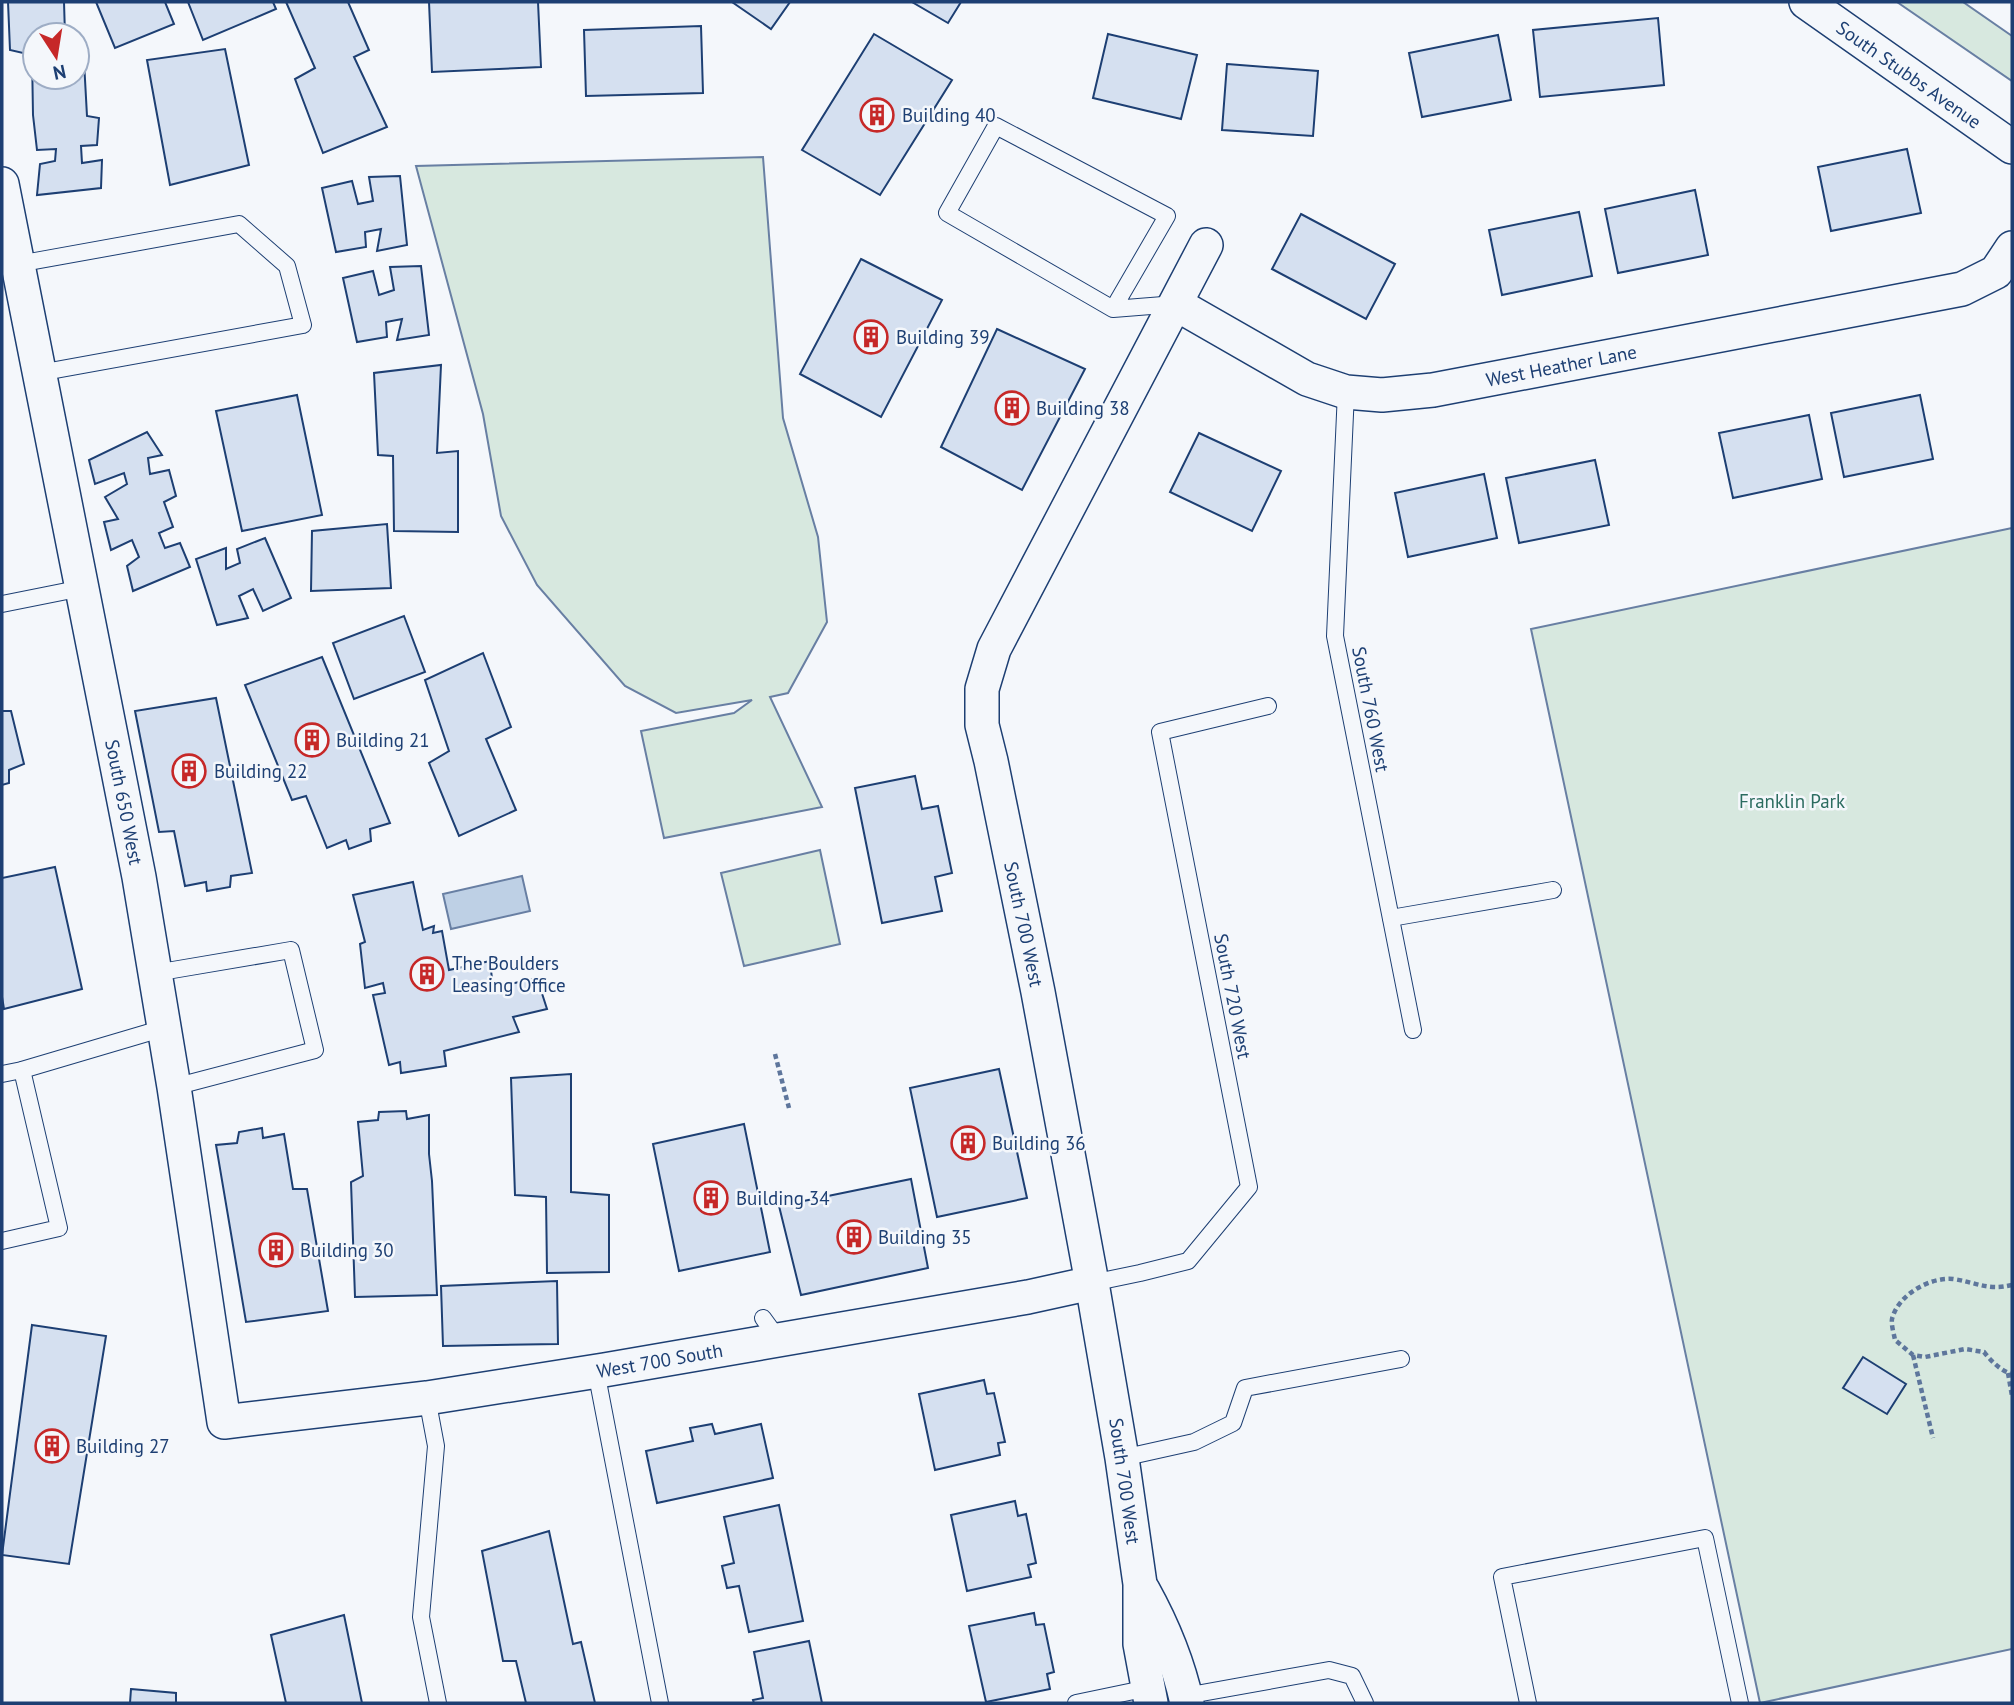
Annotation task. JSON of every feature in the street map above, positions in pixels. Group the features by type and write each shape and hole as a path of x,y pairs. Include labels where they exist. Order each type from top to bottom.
{"street":[{"name":"South Stubbs Avenue","path":"1805,2 2012,147"},
{"name":"South 650 West","path":"2,184 11,248 39,373 139,877 174,1087 224,1422"},
{"path":"1176,304 1206,245"},
{"name":"West Heather Lane","path":"1176,304 1307,379 1346,392 1382,395 1433,390 1962,289 1996,272 2012,248"},
{"name":"South 700 West","path":"1149,1696 1140,1644 1140,1584 1122,1458 1038,992 982,725 982,689 994,649 1176,304"},
{"name":"West 700 South","path":"224,1422 427,1398 596,1371 771,1329 1028,1297 1092,1283"},
{"name":"South 700 West","path":"1140,1584 1171,1647 1186,1700"}],"lane":[{"path":"1113,309 1167,216 996,126 947,213 1113,309 1176,304"},
{"path":"11,248 239,224 288,266 303,325 39,373"},
{"name":"South 760 West","path":"1346,392 1335,636 1413,1030"},
{"path":"2,604 82,588"},
{"name":"South 720 West","path":"1092,1283 1188,1261 1250,1187 1160,732 1268,706"},
{"path":"1391,918 1553,890"},
{"path":"155,973 290,950 315,1050 174,1087"},
{"path":"2,1074 164,1028"},
{"path":"2,1241 59,1228 22,1070"},
{"path":"1122,1458 1194,1442 1233,1423 1245,1388 1401,1359"},
{"path":"596,1371 660,1703"},
{"path":"427,1398 436,1446 421,1617 438,1703"},
{"path":"1528,1703 1502,1577 1705,1538 1740,1703"},
{"path":"1186,1700 1329,1670 1352,1676 1365,1703"},
{"path":"1076,1703 1149,1696"}],"path":[{"path":"775,1054 789,1108"},
{"path":"1933,1438 1913,1356 1895,1340 1892,1320 1902,1300 1926,1283 1951,1279 1978,1286 2000,1288 2012,1285"},
{"path":"1913,1356 1925,1357 1965,1349 1984,1352 2010,1374 2012,1396"}],"green space":[{"path":"1897,2 1963,2 2012,36 2012,81"},
{"path":"763,157 783,418 818,537 827,622 788,693 770,697 822,807 664,838 641,731 734,713 752,700 676,713 625,686 537,585 501,516 483,414 416,166"},
{"name":"Franklin Park","path":"2012,528 2012,1649 1760,1703 1531,629"},
{"path":"820,850 840,944 744,966 721,873"}],"water":[{"path":"522,876 530,911 451,929 443,894"}],"building":[{"path":"8,2 64,2 65,21 21,21 21,52 10,50"},
{"path":"96,2 165,2 174,24 115,48"},
{"path":"188,2 273,2 276,9 203,40"},
{"path":"286,2 348,2 369,50 354,57 387,127 323,153 295,79 315,68"},
{"path":"429,2 538,2 541,67 432,72"},
{"path":"732,2 790,2 771,29"},
{"path":"912,2 961,2 948,23"},
{"path":"1658,18 1664,85 1540,97 1533,30"},
{"path":"701,26 703,93 586,96 584,30"},
{"name":"Building 40","path":"874,34 952,80 880,195 802,150"},
{"path":"1108,34 1197,55 1181,119 1093,98"},
{"path":"1498,35 1511,100 1422,117 1409,53"},
{"path":"225,49 249,165 170,185 147,60"},
{"path":"1227,64 1318,71 1313,136 1222,130"},
{"path":"33,91 86,91 87,116 99,118 97,145 81,146 82,163 102,160 101,188 37,195 40,164 55,161 56,149 37,150"},
{"path":"1907,149 1921,213 1831,231 1818,167"},
{"path":"400,176 407,245 377,251 381,229 365,232 366,247 336,252 322,188 352,181 358,204 373,201 369,177"},
{"path":"1695,190 1708,255 1618,273 1605,209"},
{"path":"1579,212 1592,276 1502,295 1489,230"},
{"path":"1301,214 1395,264 1366,319 1272,269"},
{"name":"Building 39","path":"861,259 942,300 881,417 800,374"},
{"path":"421,266 429,335 397,340 402,319 386,322 387,337 357,342 343,278 373,271 379,295 394,290 390,267"},
{"name":"Building 38","path":"997,329 1085,369 1022,490 941,447"},
{"path":"441,365 437,453 458,451 458,532 394,531 393,456 378,455 374,373"},
{"path":"297,395 322,515 242,531 216,411"},
{"path":"1920,395 1933,459 1844,477 1831,413"},
{"path":"1809,415 1822,479 1733,498 1719,433"},
{"path":"147,432 162,455 148,458 150,474 169,470 176,496 164,502 173,527 159,533 165,548 180,543 190,567 133,591 127,566 139,557 132,540 111,550 104,522 118,519 105,497 127,484 124,473 95,484 89,460"},
{"path":"1199,433 1281,471 1252,531 1170,492"},
{"path":"1595,460 1609,525 1519,543 1506,478"},
{"path":"1484,474 1497,538 1408,557 1395,493"},
{"path":"387,524 391,588 311,591 312,531"},
{"path":"265,538 291,598 263,611 253,589 239,596 248,618 217,625 196,559 226,548 226,569 240,563 237,549"},
{"path":"404,616 425,672 354,699 333,643"},
{"path":"483,653 511,727 486,739 516,810 459,836 429,763 449,751 425,680"},
{"name":"Building 21","path":"322,657 390,823 370,829 371,841 349,849 346,840 327,848 306,796 292,800 245,685"},
{"name":"Building 22","path":"216,698 252,873 231,876 230,887 207,891 206,882 185,886 174,831 159,832 135,711"},
{"path":"2,711 11,711 24,764 9,770 9,783 2,785"},
{"path":"915,776 922,809 938,806 952,873 935,877 942,911 882,923 855,788"},
{"path":"55,867 82,989 4,1009 2,878"},
{"name":"The Boulders Leasing Office","path":"413,882 423,930 434,926 433,933 442,931 449,970 490,961 493,988 537,978 547,1009 513,1017 519,1032 444,1051 446,1066 401,1073 400,1062 389,1065 373,995 385,993 383,983 365,988 360,944 365,942 353,895"},
{"name":"Building 36","path":"999,1069 1027,1198 937,1217 910,1088"},
{"path":"571,1074 571,1192 609,1195 609,1272 547,1273 546,1197 515,1195 511,1078"},
{"path":"406,1111 407,1119 429,1115 437,1295 355,1297 351,1182 363,1176 358,1122 378,1120 379,1112"},
{"name":"Building 34","path":"744,1124 770,1252 679,1271 653,1144"},
{"name":"Building 30","path":"262,1128 263,1138 284,1134 293,1189 307,1189 328,1311 246,1322 216,1145 237,1143 239,1132"},
{"name":"Building 35","path":"911,1179 928,1268 801,1295 779,1206"},
{"path":"557,1281 558,1344 443,1346 441,1286"},
{"name":"Building 27","path":"32,1325 106,1336 69,1564 2,1555"},
{"path":"1863,1357 1906,1384 1887,1414 1843,1388"},
{"path":"984,1380 987,1394 994,1393 1005,1442 998,1443 1000,1455 935,1470 919,1394"},
{"path":"712,1424 715,1434 761,1424 773,1478 657,1503 646,1451 693,1441 690,1428"},
{"path":"1015,1501 1018,1516 1026,1514 1036,1563 1028,1565 1031,1577 967,1591 951,1515"},
{"path":"779,1505 803,1621 749,1632 739,1586 727,1588 722,1566 734,1563 724,1517"},
{"path":"549,1531 573,1644 581,1642 595,1703 526,1703 516,1661 503,1661 482,1551"},
{"path":"1034,1613 1036,1625 1044,1624 1054,1672 1047,1674 1050,1689 986,1702 969,1626"},
{"path":"344,1615 362,1703 286,1703 271,1635"},
{"path":"809,1641 822,1703 754,1703 753,1700 763,1698 754,1652"},
{"path":"131,1689 176,1693 176,1703 130,1703"}],"place":[{"name":"Building 40","path":"877,115"},
{"name":"Building 39","path":"871,337"},
{"name":"Building 38","path":"1012,408"},
{"name":"Building 21","path":"312,740"},
{"name":"Building 22","path":"189,771"},
{"name":"The Boulders Leasing Office","path":"427,974"},
{"name":"Building 36","path":"968,1143"},
{"name":"Building 34","path":"711,1198"},
{"name":"Building 35","path":"854,1237"},
{"name":"Building 30","path":"276,1250"},
{"name":"Building 27","path":"52,1446"}]}
